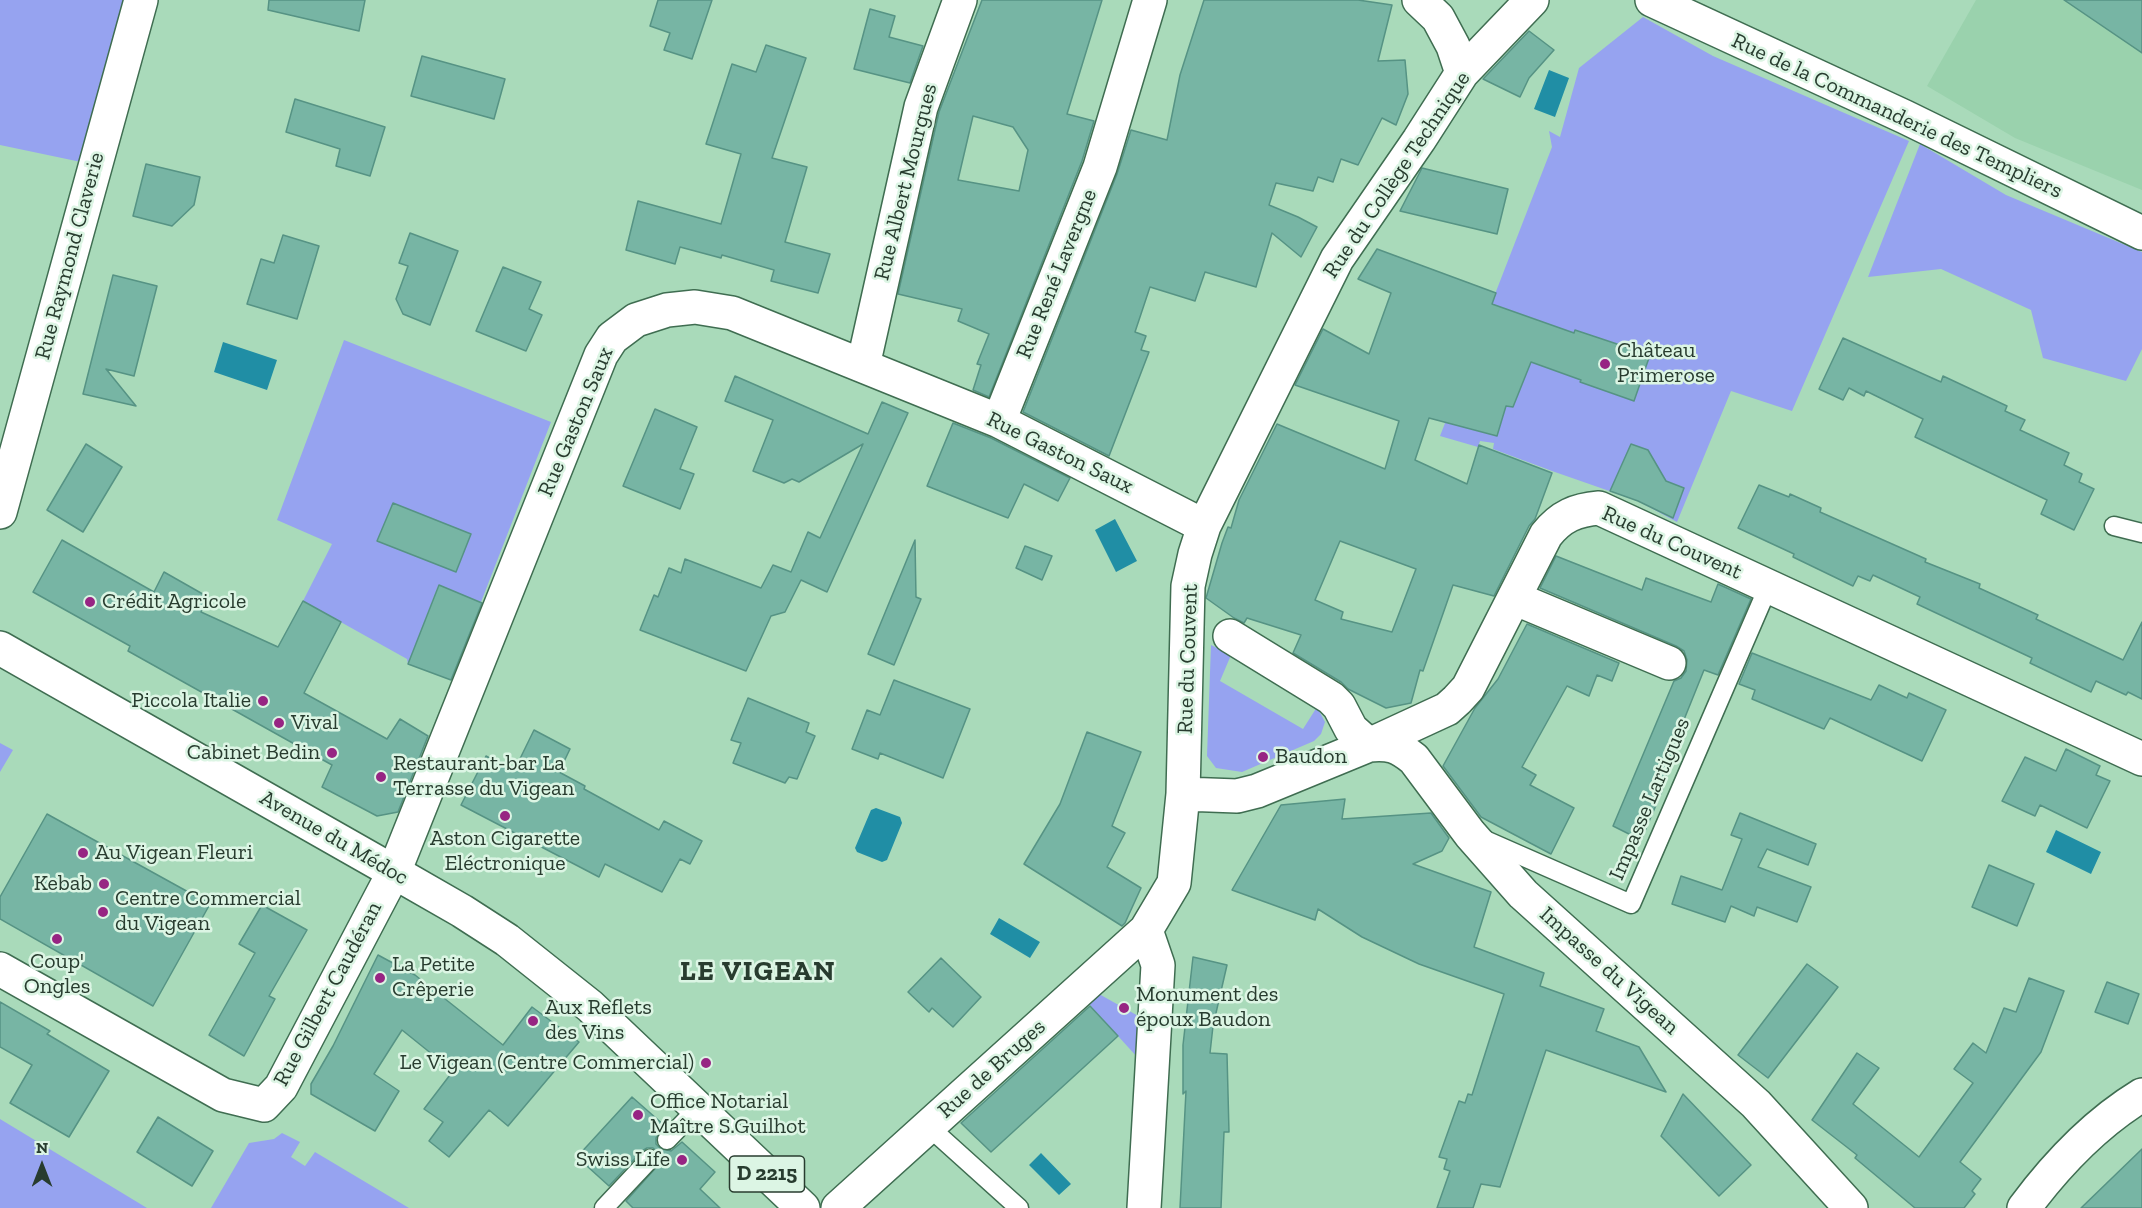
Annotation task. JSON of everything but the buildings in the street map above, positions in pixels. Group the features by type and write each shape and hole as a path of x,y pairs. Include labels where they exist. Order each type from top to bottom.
{"street":[{"name":"Rue Raymond Claverie","path":"0,512 141,0"},
{"name":"Rue Albert Mourgues","path":"863,366 921,108 960,0"},
{"name":"Rue René Lavergne","path":"999,421 1100,167 1150,0"},
{"path":"1419,0 1438,18 1453,46 1462,73"},
{"name":"Rue du Collège Technique","path":"1204,526 1337,259 1462,73 1532,0"},
{"name":"Rue de la Commanderie des Templiers","path":"1652,0 1905,117 2142,233"},
{"name":"Rue Gaston Saux","path":"394,872 601,356 612,338 636,320 667,310 695,307 732,313 999,421 1204,526"},
{"name":"Rue du Couvent","path":"1183,794 1238,796 1257,791 1369,745 1446,709 1468,688 1546,535 1555,523 1582,509 1599,508 2142,759"},
{"name":"Rue du Couvent","path":"1146,930 1174,883 1183,794 1188,586 1204,526"},
{"path":"1514,598 1669,663"},
{"path":"1230,636 1331,698 1339,706 1351,729 1369,745"},
{"name":"Avenue du Médoc","path":"0,648 480,922 590,1006 803,1208"},
{"name":"Impasse du Vigean","path":"1369,745 1387,743 1414,759 1470,834 1523,894 1756,1104 1851,1208"},
{"name":"Rue Gilbert Caudéran","path":"0,969 223,1095 264,1105 281,1087 394,872"},
{"path":"1144,1208 1158,965 1146,930"},
{"name":"Rue de Bruges","path":"838,1208 1146,930"},
{"path":"2024,1208 2072,1151 2099,1126 2142,1095"}],"lane":[{"path":"2114,526 2142,533"},
{"name":"Impasse Lartigues","path":"1470,834 1631,904 1768,585"},
{"path":"667,1140 698,1108"},
{"path":"928,1126 1019,1208"},
{"path":"604,1208 650,1159"}],"shaded area":[{"path":"0,0 124,0 81,162 0,145"},
{"path":"1976,0 2142,0 2142,190 2015,138 1927,86"},
{"path":"1643,17 1713,56 1909,141 1792,411 1731,391 1677,522 1638,501 1493,449 1494,443 1480,441 1478,447 1440,436 1552,147 1549,131 1560,137 1579,68"},
{"path":"1549,70 1569,78 1555,117 1534,109"},
{"path":"1920,144 2006,195 2142,252 2142,349 2126,381 2043,358 2031,310 1941,269 1868,277"},
{"path":"344,340 551,422 481,602 438,586 408,664 407,659 303,601 332,544 277,520"},
{"path":"223,342 277,360 267,390 214,372"},
{"path":"1115,519 1137,561 1116,572 1095,530"},
{"path":"1211,645 1231,655 1220,681 1303,729 1317,707 1325,722 1321,734 1314,741 1242,772 1216,768 1207,756"},
{"path":"0,743 13,750 0,772"},
{"path":"876,808 900,817 902,823 887,860 882,862 857,852 855,848 871,810"},
{"path":"2056,830 2101,852 2091,874 2046,852"},
{"path":"999,918 1040,942 1030,958 990,934"},
{"path":"1099,994 1140,1017 1138,1058 1088,1003"},
{"path":"0,1119 147,1208 0,1208"},
{"path":"282,1133 300,1142 291,1157 305,1166 315,1152 409,1208 211,1208 249,1143 274,1139"},
{"path":"1041,1153 1071,1184 1059,1195 1029,1165"}],"place":[{"name":"Château Primerose","path":"1605,364"},
{"name":"Crédit Agricole","path":"90,602"},
{"name":"Piccola Italie","path":"263,701"},
{"name":"Vival","path":"279,723"},
{"name":"Cabinet Bedin","path":"332,753"},
{"name":"Baudon","path":"1263,757"},
{"name":"Restaurant-bar La Terrasse du Vigean","path":"381,777"},
{"name":"Aston Cigarette Eléctronique","path":"505,816"},
{"name":"Au Vigean Fleuri","path":"83,853"},
{"name":"Kebab","path":"104,884"},
{"name":"Centre Commercial du Vigean","path":"103,912"},
{"name":"Coup' Ongles","path":"57,939"},
{"name":"La Petite Crêperie","path":"380,978"},
{"name":"Monument des époux Baudon","path":"1124,1008"},
{"name":"Aux Reflets des Vins","path":"533,1021"},
{"name":"Le Vigean (Centre Commercial)","path":"706,1063"},
{"name":"Office Notarial Maître S.Guilhot","path":"638,1115"},
{"name":"Swiss Life","path":"682,1160"}],"district":[{"name":"LE VIGEAN","path":"758,972"}]}
